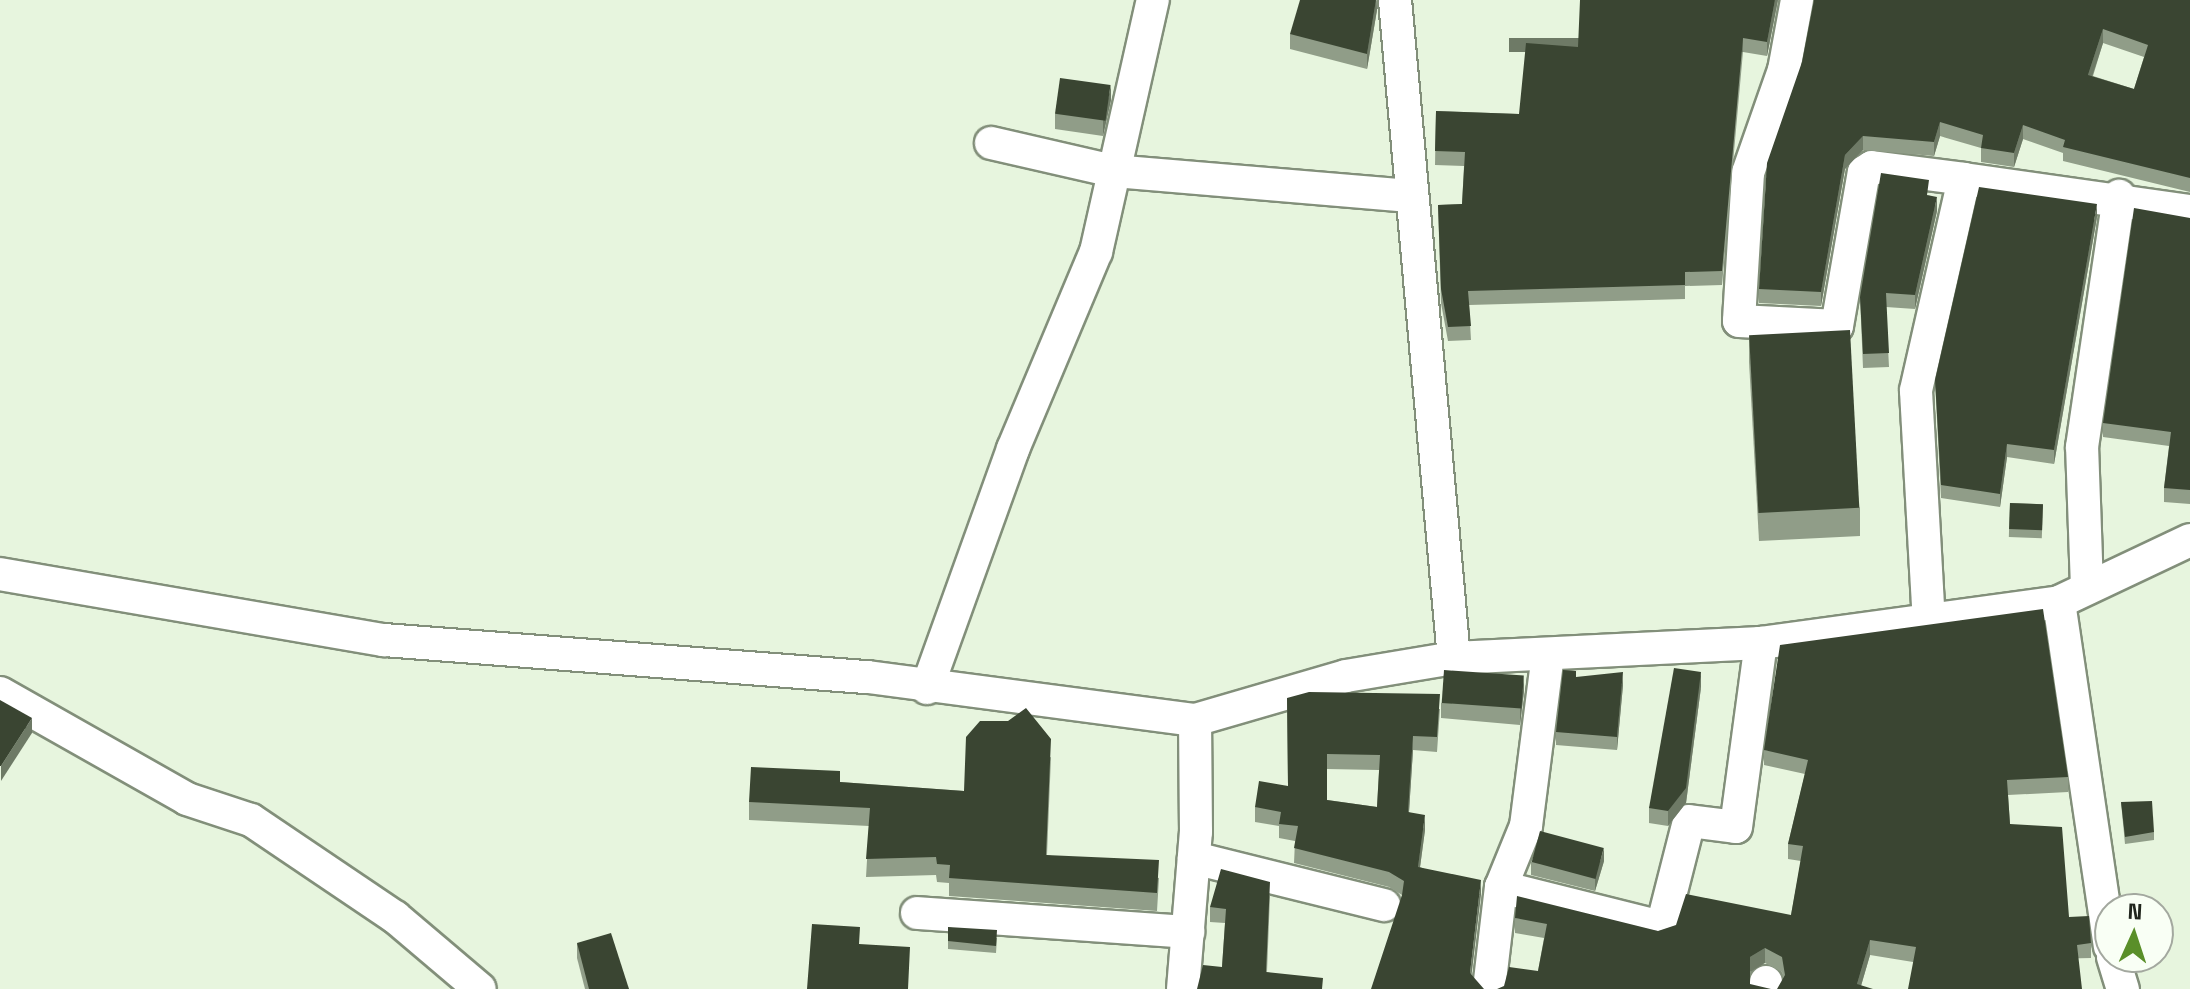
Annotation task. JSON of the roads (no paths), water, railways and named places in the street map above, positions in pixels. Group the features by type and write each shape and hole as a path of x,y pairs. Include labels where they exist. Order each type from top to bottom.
{"street":[{"path":"927,688 1013,449 1096,252 1153,0"},
{"path":"1395,0 1409,196 1454,658"},
{"path":"1797,0 1784,70 1748,173 1739,321 1837,326 1864,172 1872,167 2119,196 2190,211"},
{"path":"991,143 1113,171 1409,196"},
{"path":"1929,620 1916,391 1964,179"},
{"path":"2104,893 2073,595 2082,447 2119,196"},
{"path":"0,574 384,640 868,677 927,688 1195,720 1346,676 1454,658 1761,643 1929,620 2073,595 2190,540"},
{"path":"1501,887 1662,927 1689,821 1736,827 1761,643"},
{"path":"1489,989 1501,887 1526,826 1548,654"},
{"path":"0,693 187,799 251,820 395,917 480,989"},
{"path":"1183,989 1194,858 1195,720"},
{"path":"1194,858 1384,905"},
{"path":"917,913 1188,932"}]}
